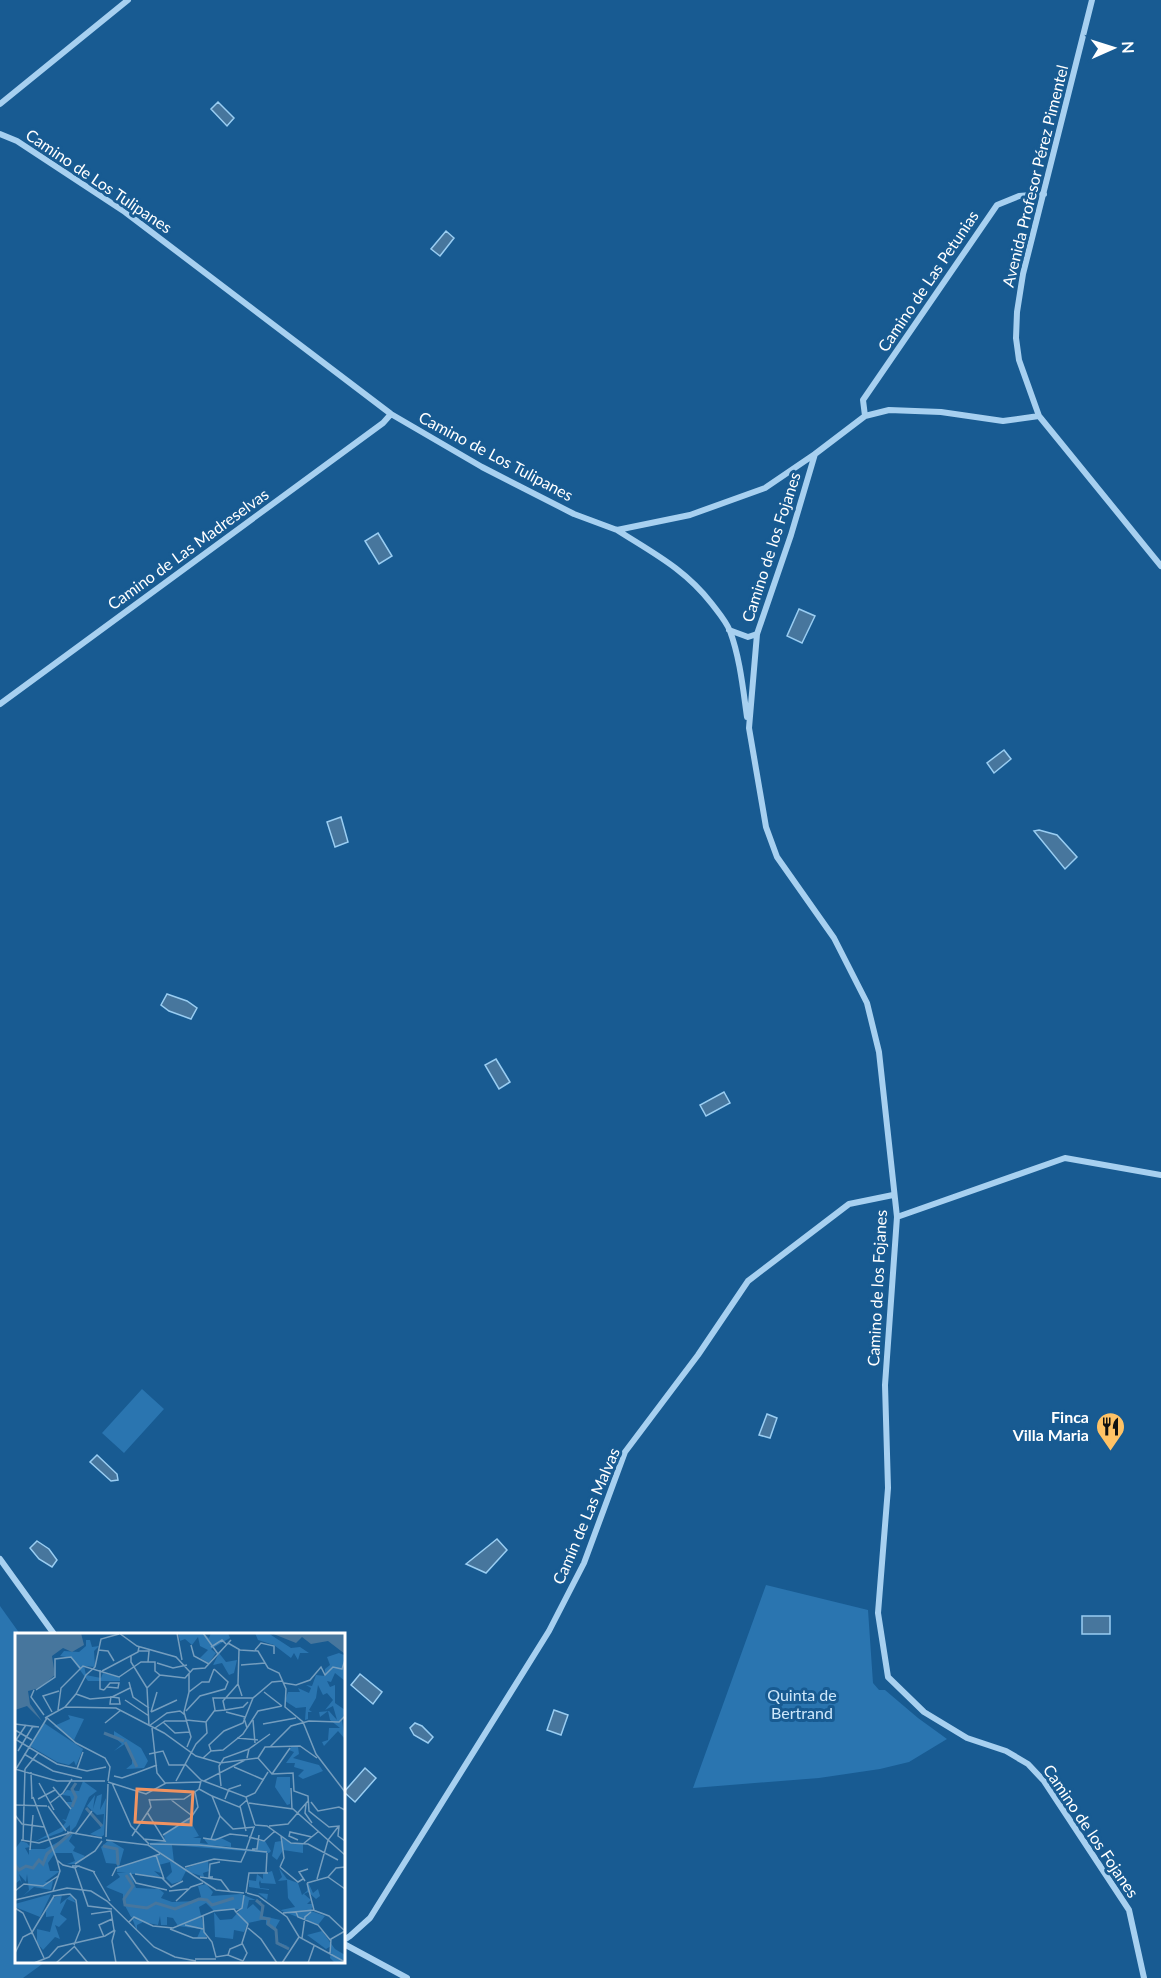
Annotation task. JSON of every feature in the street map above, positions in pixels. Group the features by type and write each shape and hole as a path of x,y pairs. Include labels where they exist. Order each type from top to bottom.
{"street":[{"path":"0,104 128,0"},
{"name":"Avenida Profesor Pérez Pimentel","path":"1092,0 1023,274 1017,312 1016,338 1019,360 1039,417 1161,566"},
{"name":"Camino de Los Tulipanes","path":"0,134 17,141 125,212 391,414 482,467 574,514 617,530 676,567 698,586 729,630 739,666 749,728"},
{"name":"Camino de Las Petunias","path":"865,416 863,400 997,205 1019,196 1044,194"},
{"path":"617,530 690,515 765,488 865,416 888,410 941,412 1003,421 1039,417"},
{"name":"Camino de Las Madreselvas","path":"0,704 373,430 391,414"},
{"name":"Camino de los Fojanes","path":"815,454 795,525 757,634 749,728 766,827 777,857 834,938 867,1002 879,1052 897,1217 885,1385 888,1488 878,1613 888,1677 924,1712 967,1738 1006,1752 1028,1764 1044,1781 1128,1910 1144,1978"},
{"path":"729,630 748,637 757,634"},
{"path":"897,1217 1065,1158 1161,1175"},
{"name":"Camín de Las Malvas","path":"345,1941 370,1918 549,1631 584,1563 625,1452 698,1355 748,1281 849,1204 893,1195"},
{"path":"0,1559 53,1633"},
{"path":"345,1943 407,1978"}],"green space":[{"path":"142,1389 164,1409 124,1453 102,1433"},
{"name":"Quinta de Bertrand","path":"766,1585 868,1610 873,1683 879,1690 885,1690 947,1739 909,1762 880,1769 819,1778 693,1788"},
{"path":"0,1606 19,1633 15,1633 15,1963 44,1963 23,1978 0,1978"}],"shaded area":[{"path":"218,102 234,118 227,126 211,109"},
{"path":"446,231 454,238 440,256 431,249"},
{"path":"378,533 392,556 379,564 365,541"},
{"path":"799,609 815,616 802,643 787,636"},
{"path":"1004,750 1011,759 994,773 987,763"},
{"path":"341,817 348,842 335,847 327,822"},
{"path":"1039,830 1057,835 1077,857 1065,869 1034,831"},
{"path":"167,994 187,1001 197,1008 191,1019 169,1011 161,1005"},
{"path":"496,1059 510,1082 499,1089 485,1065"},
{"path":"724,1092 730,1103 706,1116 700,1105"},
{"path":"767,1414 777,1418 770,1438 759,1435"},
{"path":"97,1455 117,1474 118,1480 111,1481 90,1462"},
{"path":"497,1539 507,1550 486,1573 466,1564"},
{"path":"37,1541 49,1549 57,1560 52,1567 39,1559 30,1548"},
{"path":"1082,1616 1110,1616 1110,1634 1082,1634"},
{"path":"360,1674 382,1692 373,1704 351,1685"},
{"path":"554,1710 568,1715 561,1735 547,1730"},
{"path":"415,1723 422,1726 433,1737 428,1743 414,1735 410,1728"},
{"path":"365,1768 376,1778 355,1802 345,1791"}],"place":[{"name":"Finca Villa Maria","path":"1110,1452"}]}
